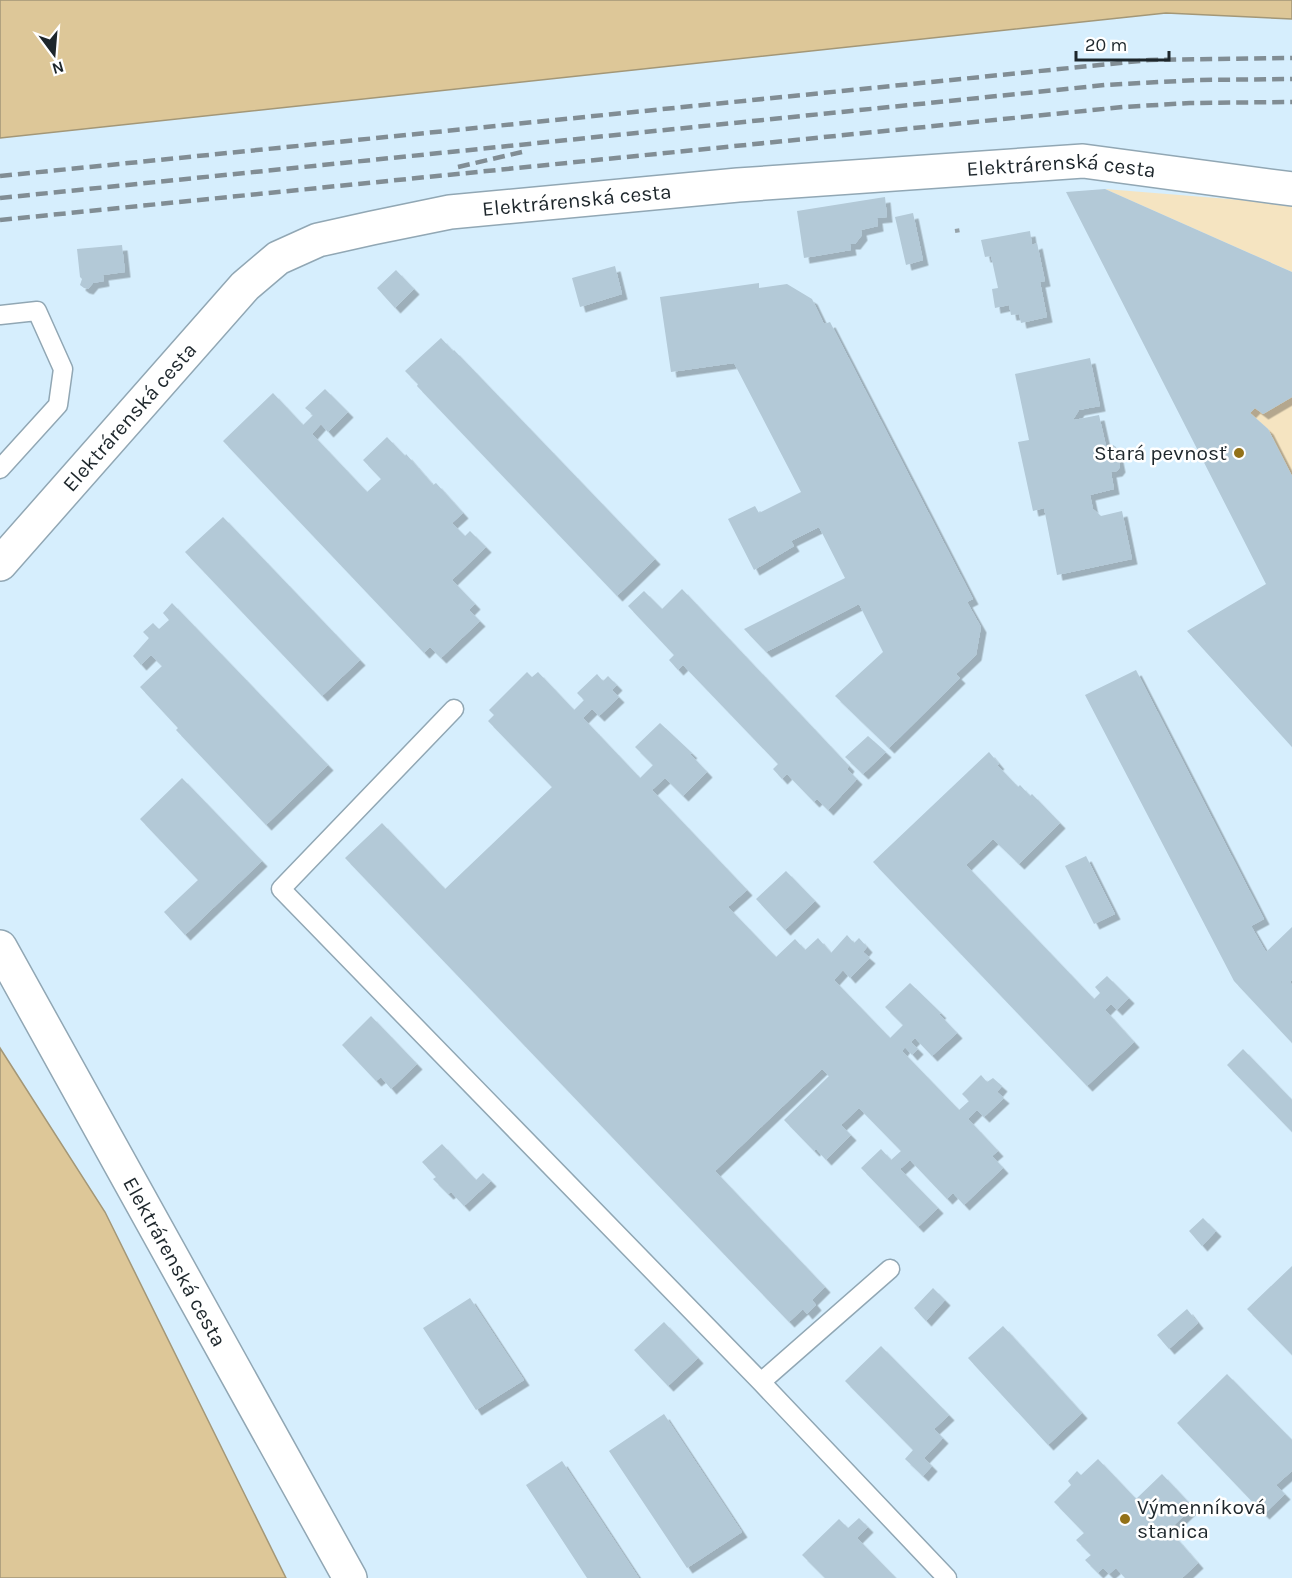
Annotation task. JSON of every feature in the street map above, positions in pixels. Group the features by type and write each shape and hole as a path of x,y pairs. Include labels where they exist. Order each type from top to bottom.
{"street":[{"name":"Elektrárenská cesta","path":"0,564 245,286 278,258 318,240 450,212 738,185 1083,161 1292,189"},
{"name":"Elektrárenská cesta","path":"0,947 350,1578"}],"lane":[{"path":"0,315 37,311 63,369 58,405 0,469"},
{"path":"454,709 281,889 761,1382 947,1578"},
{"path":"761,1382 890,1269"}],"path":[{"path":"955,231 961,230"}],"shaded area":[{"path":"0,0 1292,0 1292,19 1166,13 0,138"},
{"path":"1166,13 1292,19 1292,1578 286,1578 105,1212 0,1048 0,138"},
{"path":"1105,189 1292,204 1292,272"},
{"path":"1292,397 1292,476 1268,429 1250,413 1255,408 1263,414"},
{"path":"0,1048 105,1212 286,1578 0,1578"}],"building":[{"name":"Stará pevnosť","path":"1105,189 1292,272 1292,397 1263,414 1255,408 1250,413 1268,429 1292,476 1292,747 1187,631 1266,584 1066,192"},
{"path":"885,197 887,217 877,218 878,226 861,230 862,235 855,244 850,244 851,250 804,258 797,211"},
{"path":"913,213 923,260 906,265 895,217"},
{"path":"1030,231 1032,245 1037,243 1045,281 1040,282 1047,317 1021,323 1019,314 1011,315 1009,305 995,308 992,289 998,288 991,256 985,257 981,240"},
{"path":"122,245 125,272 103,275 104,281 93,283 88,289 80,285 82,279 77,249"},
{"path":"615,266 622,294 580,307 572,278"},
{"path":"396,270 414,289 395,308 377,288"},
{"path":"759,283 759,288 787,284 812,299 824,324 830,322 973,599 967,602 981,627 976,655 956,674 960,678 889,748 835,696 883,652 859,604 766,652 744,629 845,578 819,527 791,541 794,546 754,570 728,519 755,506 759,513 801,492 734,363 671,372 660,297"},
{"path":"441,338 655,559 617,596 405,371"},
{"path":"1090,358 1100,406 1079,410 1074,420 1099,415 1106,446 1116,447 1120,467 1117,471 1111,472 1114,489 1090,495 1093,509 1101,516 1122,511 1132,559 1057,575 1044,508 1033,511 1018,442 1029,440 1015,374"},
{"path":"325,389 348,412 328,432 321,424 312,434 367,492 381,479 363,460 387,437 405,456 406,454 433,485 436,483 463,513 452,523 465,536 470,531 486,547 452,580 475,604 469,610 480,621 441,658 430,647 424,653 223,441 273,393 303,425 313,415 305,408"},
{"path":"223,517 360,660 322,696 185,552"},
{"path":"682,589 849,766 847,769 857,779 828,810 817,799 814,802 787,774 782,779 773,769 778,764 683,665 678,670 669,660 674,655 628,606 644,591 662,609"},
{"path":"172,603 328,765 266,825 176,730 178,728 140,687 162,666 151,655 141,665 133,656 149,638 143,632 153,623 159,629 169,620 163,613"},
{"path":"1136,670 1264,919 1251,926 1266,952 1292,927 1292,980 1290,982 1292,985 1292,1043 1234,981 1085,695"},
{"path":"527,672 532,677 538,672 574,710 584,700 577,693 597,674 603,681 608,676 617,685 612,690 619,697 599,716 592,709 583,718 640,778 653,765 635,747 660,723 692,753 690,754 707,772 683,796 665,778 652,790 747,890 728,907 776,957 795,939 805,950 818,938 831,953 847,935 854,943 859,938 867,947 863,952 870,958 850,978 843,970 834,980 890,1038 903,1025 885,1007 910,983 941,1013 939,1014 957,1033 932,1056 915,1038 911,1042 918,1049 912,1055 905,1047 902,1051 959,1110 969,1101 962,1094 981,1075 987,1082 993,1078 1002,1086 997,1092 1004,1098 984,1117 977,1110 968,1119 998,1151 992,1156 1003,1168 964,1205 953,1193 947,1199 910,1160 900,1169 938,1208 918,1227 861,1168 881,1149 891,1160 901,1151 859,1108 841,1125 851,1135 826,1160 784,1120 829,1076 822,1069 715,1171 825,1287 812,1300 816,1305 807,1314 803,1309 789,1322 345,858 382,823 445,889 552,787 488,721 494,715 489,710"},
{"path":"868,736 886,752 863,774 845,757"},
{"path":"989,752 999,764 997,765 1018,787 1020,785 1030,796 1032,794 1060,823 1019,864 993,839 966,865 1094,999 1100,993 1095,987 1107,976 1129,998 1117,1010 1111,1004 1105,1010 1134,1042 1087,1086 873,862"},
{"path":"182,778 262,861 185,935 164,912 198,880 140,819"},
{"path":"1086,856 1115,914 1094,924 1065,866"},
{"path":"786,871 815,901 785,930 756,899"},
{"path":"371,1016 417,1064 391,1089 381,1077 376,1081 342,1045"},
{"path":"1243,1049 1292,1100 1292,1132 1227,1065"},
{"path":"442,1144 476,1180 483,1173 491,1181 464,1206 451,1192 448,1194 433,1179 436,1177 422,1162"},
{"path":"1203,1218 1216,1231 1202,1246 1189,1231"},
{"path":"1292,1266 1292,1355 1247,1309"},
{"path":"933,1288 945,1300 926,1321 914,1308"},
{"path":"470,1298 524,1380 476,1410 423,1328"},
{"path":"1187,1309 1198,1323 1169,1349 1157,1335"},
{"path":"664,1322 698,1358 668,1386 634,1350"},
{"path":"1003,1326 1082,1413 1048,1445 968,1358"},
{"path":"881,1346 949,1415 934,1429 943,1438 924,1458 932,1466 923,1476 905,1459 913,1450 845,1381"},
{"path":"1227,1374 1292,1440 1292,1471 1276,1485 1285,1494 1264,1514 1177,1423"},
{"path":"664,1414 742,1532 687,1568 609,1451"},
{"name":"Výmenníková stanica","path":"1098,1459 1136,1499 1162,1474 1193,1507 1169,1530 1198,1563 1182,1578 1125,1578 1116,1568 1109,1574 1103,1568 1098,1573 1085,1560 1091,1555 1076,1540 1084,1533 1054,1502 1071,1485 1068,1481 1077,1471 1081,1475"},
{"path":"562,1461 639,1578 587,1578 526,1485"},
{"path":"859,1518 868,1527 857,1538 896,1578 825,1578 802,1555 839,1519 848,1528"}],"railway":[{"path":"0,176 1149,60 1292,58"},
{"path":"0,198 1105,85 1197,80 1292,79"},
{"path":"0,220 1123,107 1190,103 1292,102"},
{"path":"458,167 522,152"}],"place":[{"name":"Stará pevnosť","path":"1239,453"},
{"name":"Výmenníková stanica","path":"1125,1519"}]}
